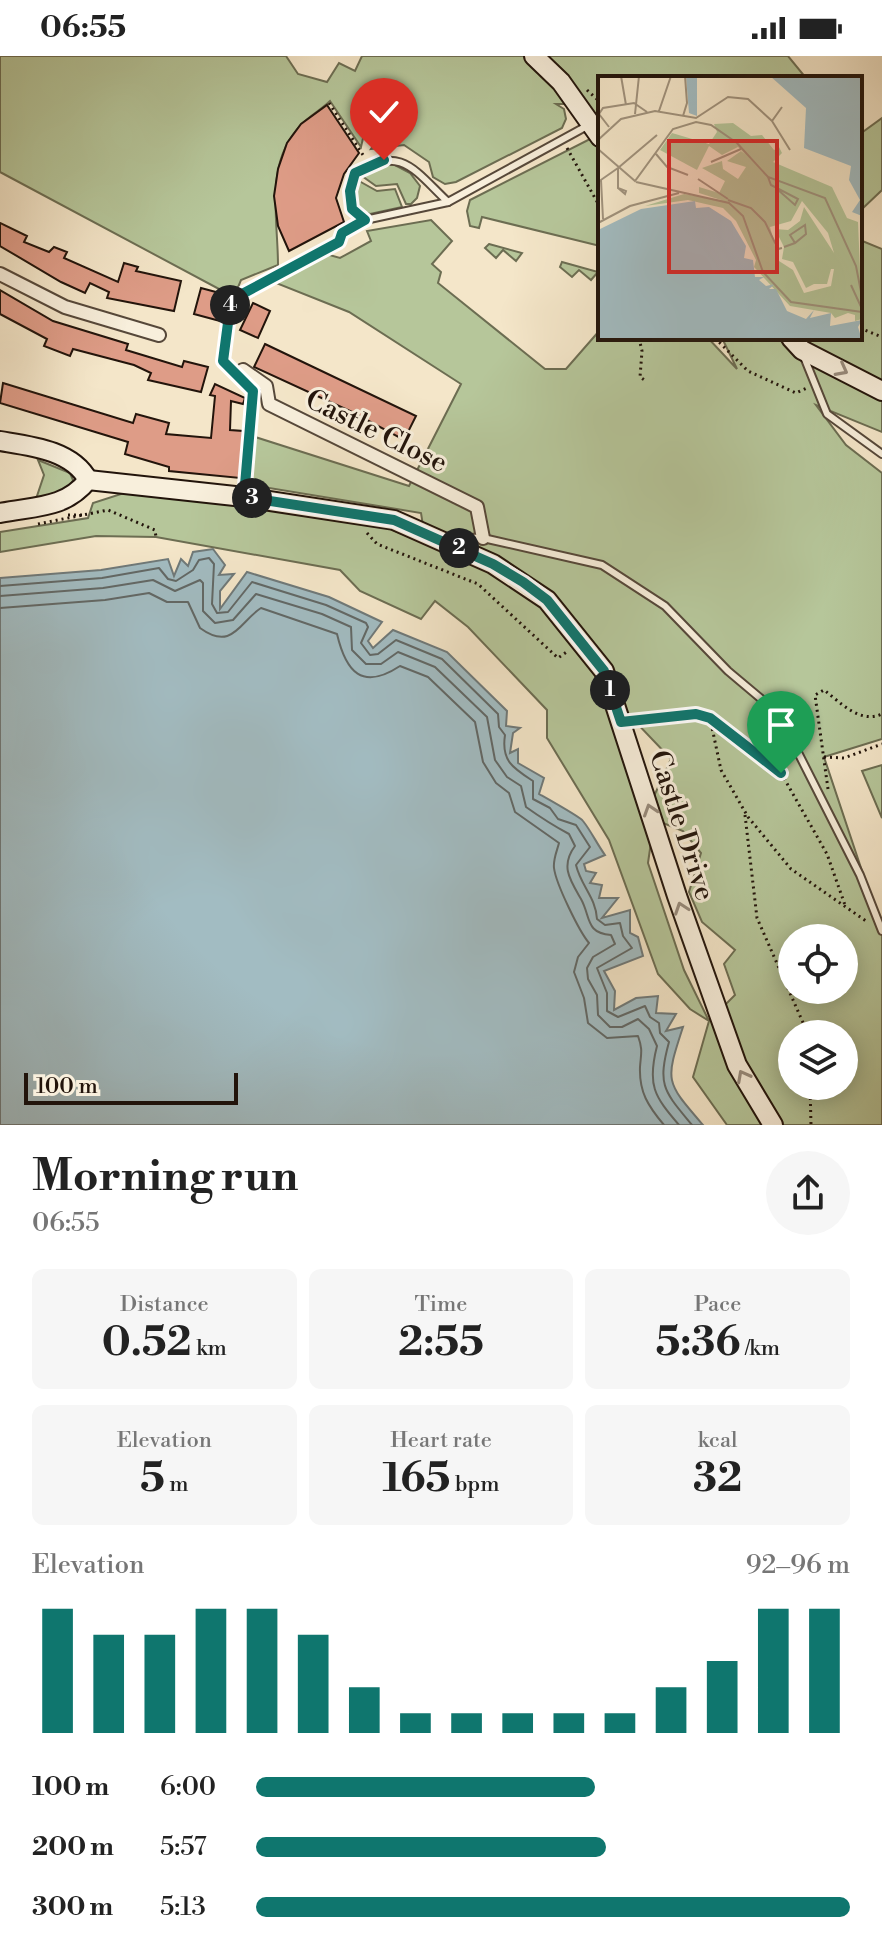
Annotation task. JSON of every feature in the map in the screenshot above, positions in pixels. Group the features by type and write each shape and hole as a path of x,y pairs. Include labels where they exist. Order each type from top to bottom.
{"street":[{"path":"534,56 561,82 595,130"},
{"path":"0,274 65,307 159,335"},
{"path":"796,344 882,391"},
{"name":"Castle Close","path":"241,376 266,386 269,404 477,507 483,538"},
{"path":"0,441 67,458 77,465 88,480 76,496 51,505 0,513"},
{"name":"Castle Drive","path":"88,480 244,497 394,520 433,536 523,582 547,600 604,671 686,923 737,1065 773,1125"}],"lane":[{"path":"342,233 365,220 448,202 475,184 595,130"},
{"path":"365,220 352,209 350,191 355,173 384,160 409,164 448,202"},
{"path":"796,344 827,414 881,452"},
{"path":"433,536 483,538 602,565 665,606 728,671 778,713 832,817 882,931"}],"path":[{"path":"329,103 369,165"},
{"path":"563,142 598,203"},
{"path":"244,497 253,391 223,361 231,300 339,242 342,233"},
{"path":"862,329 882,337"},
{"path":"639,340 640,377 646,381"},
{"path":"717,340 748,371 796,393 813,385"},
{"path":"29,525 108,510 155,530 156,537"},
{"path":"349,512 377,544 478,584 558,658 581,642"},
{"path":"832,817 815,695 824,690 856,714 873,718 882,714"},
{"path":"621,722 696,714 710,718 781,773 827,854 845,905"},
{"path":"710,718 721,770 744,811 791,869 852,910"},
{"path":"824,757 844,758 882,744"},
{"path":"744,811 757,918 802,1020"},
{"path":"810,1100 811,1125"}],"green space":[{"path":"0,56 286,56 298,74 327,82 339,63 355,71 362,56 788,56 804,76 598,76 598,125 583,104 556,104 564,109 566,119 562,128 456,182 445,184 433,177 429,162 404,145 371,149 385,128 366,125 361,147 330,101 301,125 282,156 276,191 278,265 241,280 234,297 0,172"},
{"path":"882,118 882,190 862,209 862,133"},
{"path":"590,139 598,148 598,246 482,217 479,228 470,226 467,211 470,200"},
{"path":"393,164 410,173 420,186 417,198 411,204 406,204 397,184 376,186 362,176 376,166"},
{"path":"359,181 377,191 395,189 402,207 370,214 360,211 354,199"},
{"path":"431,220 452,241 432,264 441,272 438,283 545,369 566,369 598,332 598,340 710,340 737,369 723,340 862,340 862,241 882,249 882,432 816,405 846,445 882,473 882,739 824,757 882,931 882,1125 727,1125 693,1077 709,1021 690,1009 658,974 609,840 547,738 547,710 468,627 435,601 421,619 360,591 340,570 156,537 96,536 0,552 0,532 88,518 93,503 124,493 349,512 426,544 421,513 245,484 249,435 409,486 461,384 349,312 271,281 326,254 340,258 371,241 367,231","holes":["607,676 629,715 671,759 654,796 663,823 683,831 701,853 689,892 702,922 735,950 724,964 735,995 709,1021 684,970 648,863 651,842"]},
{"path":"489,244 522,253 516,261 503,250 496,258 485,248"},
{"path":"562,262 598,272 591,280 579,270 572,277 560,267"},
{"path":"38,460 70,473 73,480 70,488 36,499 44,475"},
{"path":"882,765 882,818 862,771"}],"water":[{"path":"213,549 225,565 219,575 234,574 220,591 220,609 247,572 329,597 382,622 368,641 373,648 393,630 447,652 507,711 506,726 520,728 513,733 510,753 518,749 518,763 544,778 539,794 583,821 605,855 584,864 586,871 596,873 590,883 602,885 599,898 618,898 602,918 630,910 630,933 638,937 643,956 604,971 615,991 614,1010 636,998 658,996 656,1013 676,1014 666,1031 683,1027 673,1059 672,1080 681,1099 703,1125 0,1125 0,578 101,570 168,559 174,576 181,559 188,566 193,552"}],"building":[{"path":"327,105 359,153 344,174 336,198 344,222 289,251 278,226 274,196 278,169 287,143 301,124"},
{"path":"0,223 27,236 24,242 49,252 54,247 67,252 64,258 118,282 124,263 138,267 136,271 181,281 174,311 107,298 109,292 90,283 85,293 61,282 0,246"},
{"path":"201,288 227,295 220,321 194,314"},
{"path":"0,290 53,321 128,344 126,350 182,367 184,361 208,367 201,392 148,380 151,373 134,365 73,349 70,356 44,346 47,339 0,314"},
{"path":"253,303 270,311 258,338 240,330"},
{"path":"265,344 416,416 404,440 352,412 254,367"},
{"path":"3,383 133,423 136,414 169,423 166,434 211,438 215,396 210,395 215,384 245,398 243,404 231,401 230,430 243,431 240,478 169,471 169,467 125,454 128,442 0,403"}],"route":[{"path":"384,160 355,173 350,191 352,209 365,220 342,233 339,242 231,300 223,361 253,391 244,497 394,520 493,564 547,600 575,634 604,671 621,722 696,714 710,718 781,773"}]}
